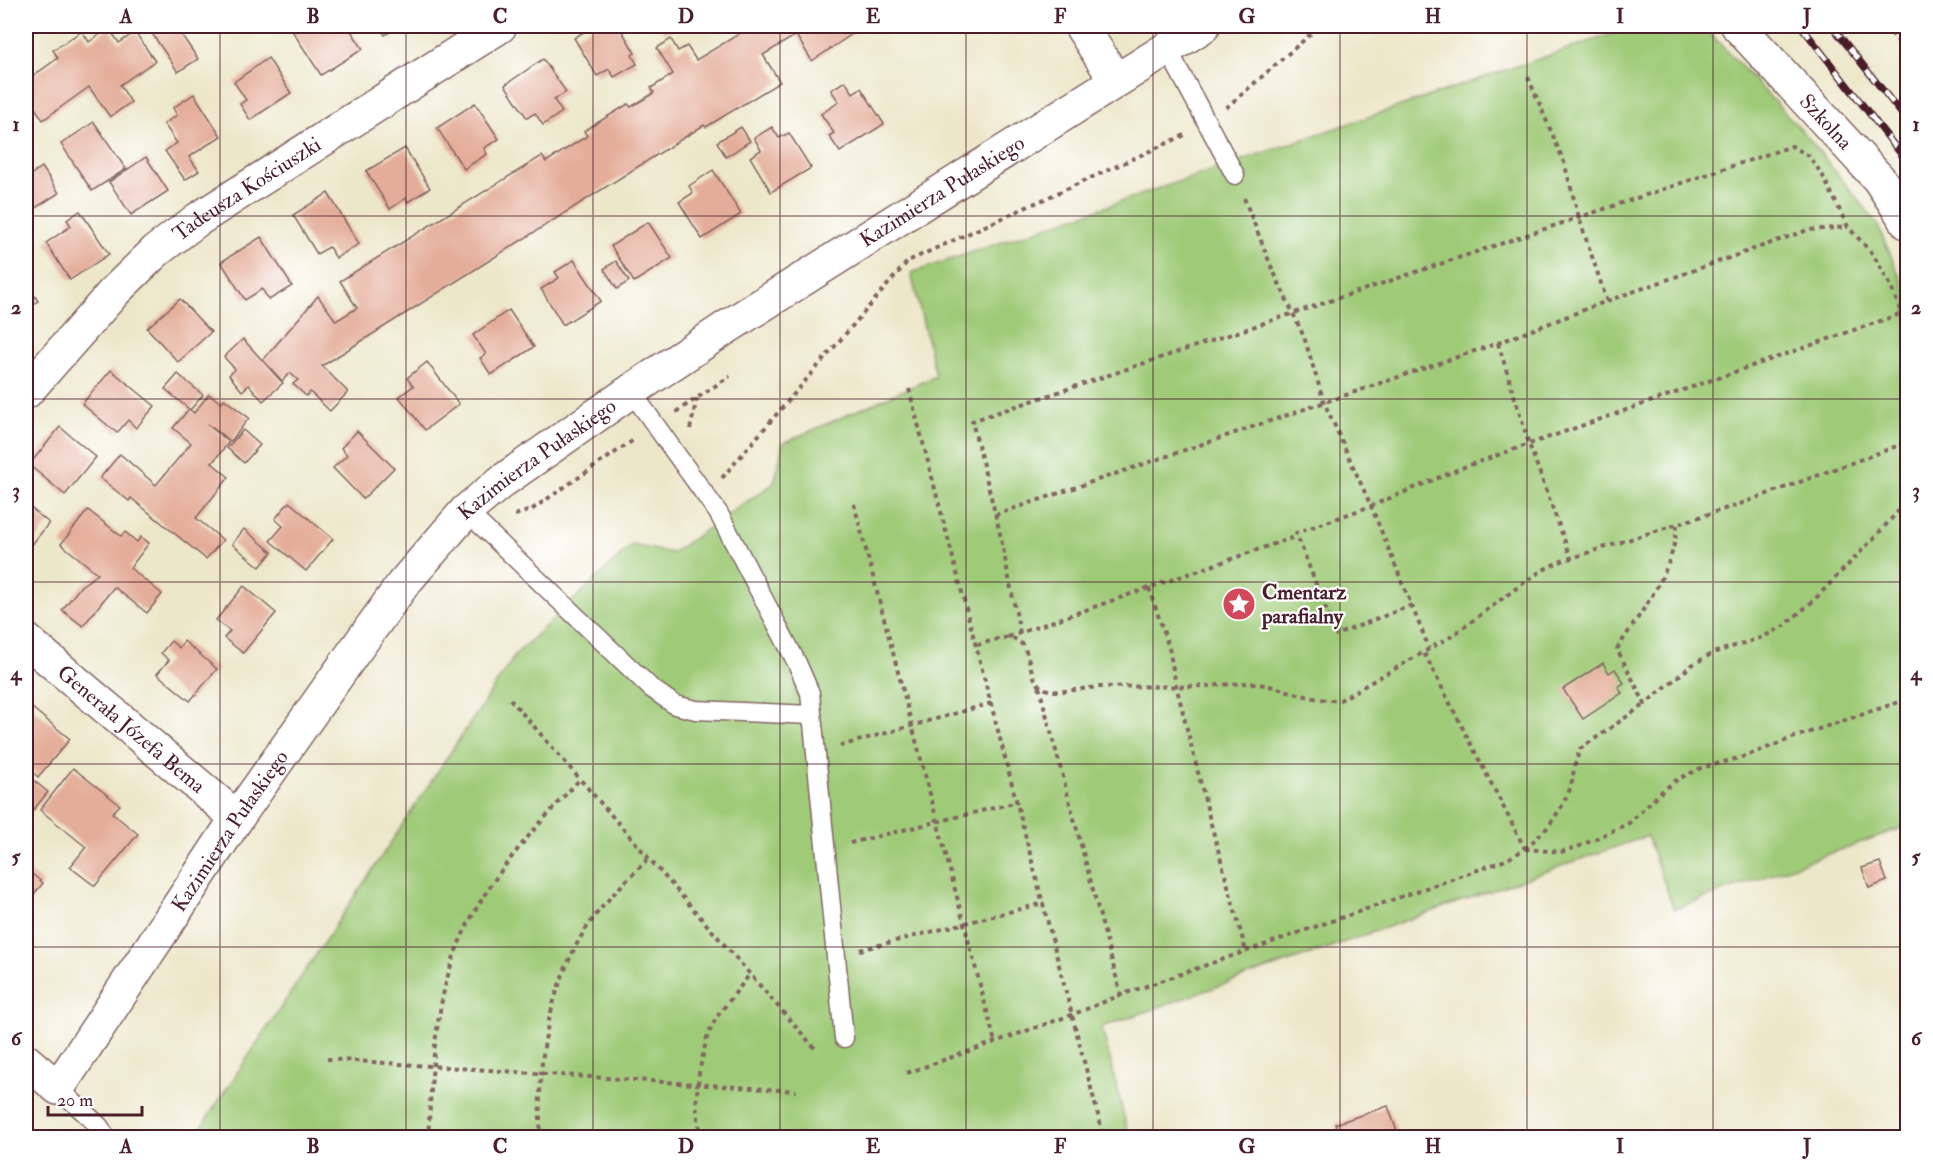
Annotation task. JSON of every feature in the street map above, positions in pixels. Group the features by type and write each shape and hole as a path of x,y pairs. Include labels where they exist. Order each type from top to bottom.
{"street":[{"name":"Tadeusza Kościuszki","path":"26,392 115,291 156,251 197,220 500,26"},
{"path":"1081,26 1115,79"},
{"name":"Kazimierza Pułaskiego","path":"58,1088 237,818 396,593 475,519 501,482 631,391 1115,79 1203,26"},
{"name":"Szkolna","path":"1738,26 1879,179 1908,223"},
{"name":"Generała Józefa Bema","path":"26,640 237,818"},
{"path":"26,1061 58,1088"}],"lane":[{"path":"1167,48 1235,175"},
{"path":"631,391 721,518 797,663 810,693 844,1038"},
{"path":"475,519 651,688 675,705 696,710 811,715"},
{"path":"58,1088 99,1126 107,1137"}],"path":[{"path":"706,497 908,261 1208,124 1320,26"},
{"path":"1885,26 1908,53"},
{"path":"1528,77 1564,162 1579,218 1607,301"},
{"path":"1020,633 972,422 1792,146 1809,156 1823,176 1848,227 1872,253 1890,284 1908,331"},
{"path":"1235,175 1253,224 1304,337 1324,402 1371,506 1429,648"},
{"path":"995,515 1498,343 1607,301 1809,230 1848,227"},
{"path":"1412,605 1336,635 1296,533 1371,506 1464,467 1900,314"},
{"path":"1498,343 1528,444 1571,558"},
{"path":"475,519 531,510 730,376"},
{"path":"909,389 1074,1014 1104,1137"},
{"path":"1039,687 1050,691 1249,683 1269,685 1292,694 1340,700 1452,636 1541,571 1571,558 1743,503 1908,442"},
{"path":"907,1073 1506,860 1524,849 1548,826 1562,806 1571,787 1580,749 1646,704 1699,661 1733,646 1763,637 1784,626 1813,601 1908,500"},
{"path":"854,504 995,1042"},
{"path":"1646,704 1617,648 1661,581 1676,540 1677,525"},
{"path":"977,645 1020,633 1297,536"},
{"path":"1149,588 1168,648 1246,951"},
{"path":"1005,638 1017,639 1026,650 1034,680 1039,687 1121,995"},
{"path":"1424,651 1524,849"},
{"path":"510,699 817,1050"},
{"path":"1524,849 1561,852 1580,846 1629,823 1662,791 1678,779 1701,768 1746,756 1908,699"},
{"path":"816,753 992,703"},
{"path":"428,1137 437,1026 457,948 499,874 532,831 580,779"},
{"path":"825,849 1018,802"},
{"path":"541,1137 538,1102 540,1074 554,1000 579,940 619,888 649,858"},
{"path":"836,956 1044,903"},
{"path":"701,1137 696,1105 707,1037 716,1018 750,974"},
{"path":"327,1059 796,1091"},
{"path":"798,1137 807,1130"},
{"path":"898,1132 902,1137"}],"green space":[{"name":"Cmentarz parafialny","path":"1635,26 1703,26 1806,135 1876,222 1907,293 1907,826 1674,909 1647,836 1102,1027 1129,1137 194,1138 516,654 632,545 672,553 774,483 783,443 936,376 911,273"}],"building":[{"path":"147,26 193,26 181,34 198,59 178,72"},
{"path":"296,26 348,26 363,49 321,75 291,29"},
{"path":"379,26 400,26 385,35"},
{"path":"593,26 619,26 635,53 632,55 637,64 614,77 609,69 597,76 574,38"},
{"path":"660,26 678,26 665,33"},
{"path":"757,26 864,26 812,61 796,35 763,55 780,82 706,127 704,125 322,366 348,392 330,411 310,392 306,396 293,384 298,380 290,373 282,381 263,360 318,296 336,321 357,308 340,281 542,156 546,162 587,136 584,131 628,104 631,107 654,93 651,88 673,74 657,48 671,39 678,51 687,46 696,60 747,29 748,31"},
{"path":"109,28 119,43 135,32 155,61 120,85 131,102 110,117 89,87 43,120 26,94 26,81 58,58 53,50 82,31 89,42"},
{"path":"268,58 291,93 250,120 240,104 246,100 234,82"},
{"path":"543,59 566,92 554,100 562,112 543,125 535,113 527,118 505,85"},
{"path":"845,81 853,93 861,88 884,124 840,152 829,136 834,133 821,114 839,102 831,90"},
{"path":"194,94 221,136 189,157 199,171 185,180 165,151 177,143 164,124 177,115 173,108"},
{"path":"475,103 499,139 484,148 487,154 464,169 437,128"},
{"path":"94,122 126,169 92,191 61,144"},
{"path":"741,127 750,141 726,157 717,142"},
{"path":"772,127 779,138 789,133 811,168 771,192 750,157 761,150 754,138"},
{"path":"405,148 430,188 408,202 406,198 390,209 366,171"},
{"path":"146,157 168,191 131,215 109,182"},
{"path":"42,167 59,193 26,214 26,178"},
{"path":"713,170 741,214 702,239 679,202 693,193 689,186"},
{"path":"328,193 359,244 336,258 329,247 317,254 293,215"},
{"path":"80,211 109,254 70,280 46,243 71,226 67,220"},
{"path":"648,222 672,258 634,282 611,246"},
{"path":"261,237 292,286 269,300 262,289 245,300 221,262"},
{"path":"574,260 601,301 563,325 541,289 559,278 555,272"},
{"path":"616,261 629,281 617,289 604,269"},
{"path":"26,282 38,301 26,309"},
{"path":"180,299 211,332 178,362 147,328"},
{"path":"509,310 534,347 491,375 480,358 486,354 473,335"},
{"path":"243,339 283,383 263,401 249,385 242,391 229,375 235,369 224,357"},
{"path":"427,362 459,404 425,430 399,397 413,386 407,378"},
{"path":"111,370 155,406 136,428 128,420 117,433 82,404"},
{"path":"178,374 203,395 190,410 165,389"},
{"path":"209,394 221,403 224,399 249,418 231,441 207,424 229,442 212,463 229,477 196,518 223,540 206,559 131,498 129,501 100,478 120,454 156,485 191,443 173,428 189,409 194,413"},
{"path":"60,427 96,457 65,495 29,465"},
{"path":"243,430 260,445 244,463 227,448"},
{"path":"357,431 394,468 363,499 333,468 347,455 341,448"},
{"path":"289,502 333,539 306,571 270,541 283,526 275,519"},
{"path":"26,504 49,523 26,552"},
{"path":"88,510 121,536 125,532 137,542 141,537 149,543 130,568 162,594 147,613 114,587 83,626 62,610 81,586 98,574 61,544"},
{"path":"244,529 272,552 260,567 232,544"},
{"path":"244,586 276,613 243,653 224,638 230,631 216,620"},
{"path":"171,641 179,648 184,641 217,669 190,701 157,674 169,660 161,653"},
{"path":"1603,663 1609,673 1615,669 1624,683 1618,687 1622,693 1583,719 1563,689"},
{"path":"26,703 70,739 38,777 26,766"},
{"path":"73,768 120,805 112,813 138,834 95,886 70,867 86,847 40,810"},
{"path":"33,780 48,792 26,819 26,789"},
{"path":"1880,862 1887,881 1869,888 1862,868"},
{"path":"26,869 43,883 26,904"},
{"path":"1388,1106 1399,1137 1340,1138 1335,1124"}],"railway":[{"path":"1801,26 1908,163"},
{"path":"1832,26 1908,122"}],"place":[{"name":"Cmentarz parafialny","path":"1239,604"}]}
